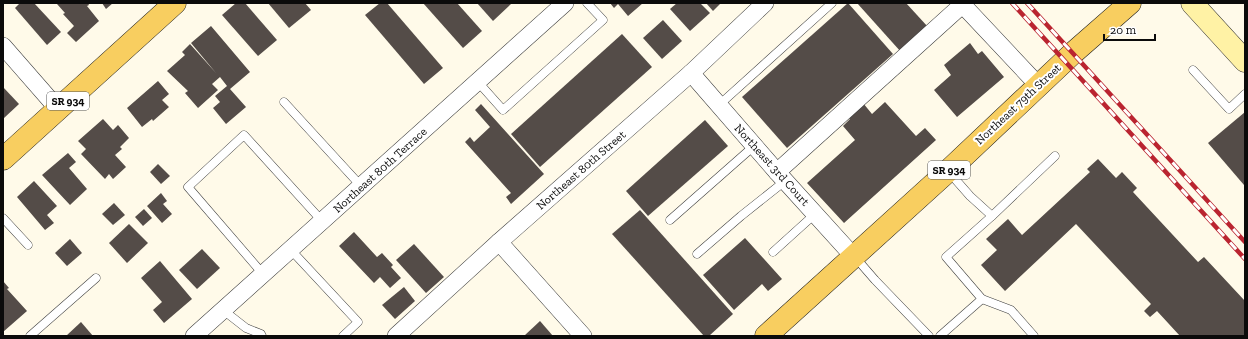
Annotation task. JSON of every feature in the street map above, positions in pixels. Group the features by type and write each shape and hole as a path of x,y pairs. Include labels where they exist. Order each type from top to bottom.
{"main road":[{"name":"SR 934","path":"3,159 175,3"},
{"name":"Northeast 79th Street","path":"767,336 948,171 1072,53 1130,3"}],"street":[{"name":"Northeast 80th Terrace","path":"194,336 566,3"},
{"name":"Northeast 80th Street","path":"396,336 499,242 691,73 765,3"},
{"path":"1192,3 1245,61"},
{"path":"781,177 962,4 1038,85"},
{"path":"3,46 58,109"},
{"name":"Northeast 3rd Court","path":"691,73 781,177 854,257"},
{"path":"499,242 583,336"}],"lane":[{"path":"478,82 503,110 603,20 587,3"},
{"path":"719,105 832,3"},
{"path":"1193,70 1229,109 1245,94"},
{"path":"284,102 361,186"},
{"path":"263,274 188,187 244,135 322,221"},
{"path":"670,220 754,146"},
{"path":"1034,336 1011,310 982,299 946,257 1055,156"},
{"path":"948,171 970,196 992,216"},
{"path":"697,254 741,216 781,177"},
{"path":"772,252 816,214"},
{"path":"3,218 28,245"},
{"path":"290,249 358,322 343,336"},
{"path":"854,257 929,336"},
{"path":"30,336 96,278"},
{"path":"940,336 982,299"},
{"path":"223,310 246,328 262,336"}],"building":[{"path":"20,3 34,3 61,32 47,45 15,8"},
{"path":"88,3 89,5 87,6 99,21 76,42 67,33 74,26 63,14 65,13 57,4"},
{"path":"102,3 113,3 106,9"},
{"path":"236,3 245,3 277,40 258,56 222,15"},
{"path":"268,3 305,3 311,10 289,28"},
{"path":"380,3 387,3 443,68 424,84 365,15"},
{"path":"423,3 457,3 482,31 463,48"},
{"path":"477,3 510,3 511,4 493,21"},
{"path":"610,3 643,3 628,16 618,4 614,8"},
{"path":"677,3 700,3 710,13 690,31 670,9"},
{"path":"706,3 721,3 713,11"},
{"path":"848,3 893,54 787,148 742,97"},
{"path":"857,3 906,3 928,27 901,52"},
{"path":"663,20 682,41 662,59 643,38"},
{"path":"211,26 250,72 230,89 246,107 226,124 213,108 220,102 215,96 227,86 220,77 212,84 218,90 198,108 185,93 188,91 167,71 185,55 182,52 190,44 216,73 191,43"},
{"path":"622,34 652,67 540,167 511,134"},
{"path":"970,43 978,54 982,51 1004,77 957,117 934,90 951,75 944,65"},
{"path":"158,81 169,94 162,100 169,107 153,121 152,119 142,127 127,108"},
{"path":"3,87 19,104 3,119"},
{"path":"885,102 916,136 925,128 936,140 844,223 807,183 855,140 843,126 850,119 848,117 863,103 872,114"},
{"path":"481,104 544,174 511,204 506,197 511,193 465,142 470,137 474,142 490,127 475,110"},
{"path":"1245,112 1245,184 1244,185 1208,143"},
{"path":"103,119 113,130 118,125 129,138 120,147 122,149 115,155 126,167 113,179 109,174 105,179 81,154 86,149 78,141"},
{"path":"705,120 728,146 648,216 626,191"},
{"path":"68,153 76,162 69,168 87,189 70,205 42,175"},
{"path":"1098,159 1116,178 1122,172 1137,188 1133,192 1198,262 1204,257 1245,301 1245,336 1180,336 1157,311 1150,317 1144,311 1151,304 1076,224 1005,291 981,265 997,250 986,239 1008,219 1022,235 1090,172 1087,169"},
{"path":"158,164 170,176 161,184 150,172"},
{"path":"34,181 57,206 47,215 54,223 45,230 17,197"},
{"path":"161,193 167,201 163,204 172,214 162,223 147,206"},
{"path":"114,203 125,215 113,225 102,214"},
{"path":"144,209 152,218 143,226 135,217"},
{"path":"640,210 733,314 709,336 704,336 612,234"},
{"path":"129,224 148,243 127,263 109,243"},
{"path":"354,232 377,257 382,253 393,265 391,267 401,278 390,288 380,277 374,283 339,246"},
{"path":"745,238 782,279 768,291 762,284 734,310 703,275"},
{"path":"70,239 82,253 67,266 55,253"},
{"path":"414,244 444,277 426,293 396,260"},
{"path":"202,249 220,268 197,289 179,270"},
{"path":"160,261 192,299 164,323 153,310 162,302 141,278"},
{"path":"3,281 9,288 7,289 27,311 3,332"},
{"path":"404,287 415,301 395,319 382,305"},
{"path":"540,321 553,336 524,336"},
{"path":"81,322 93,336 66,336"}],"railway":[{"path":"1012,3 1245,259"},
{"path":"1027,3 1245,242"}]}
